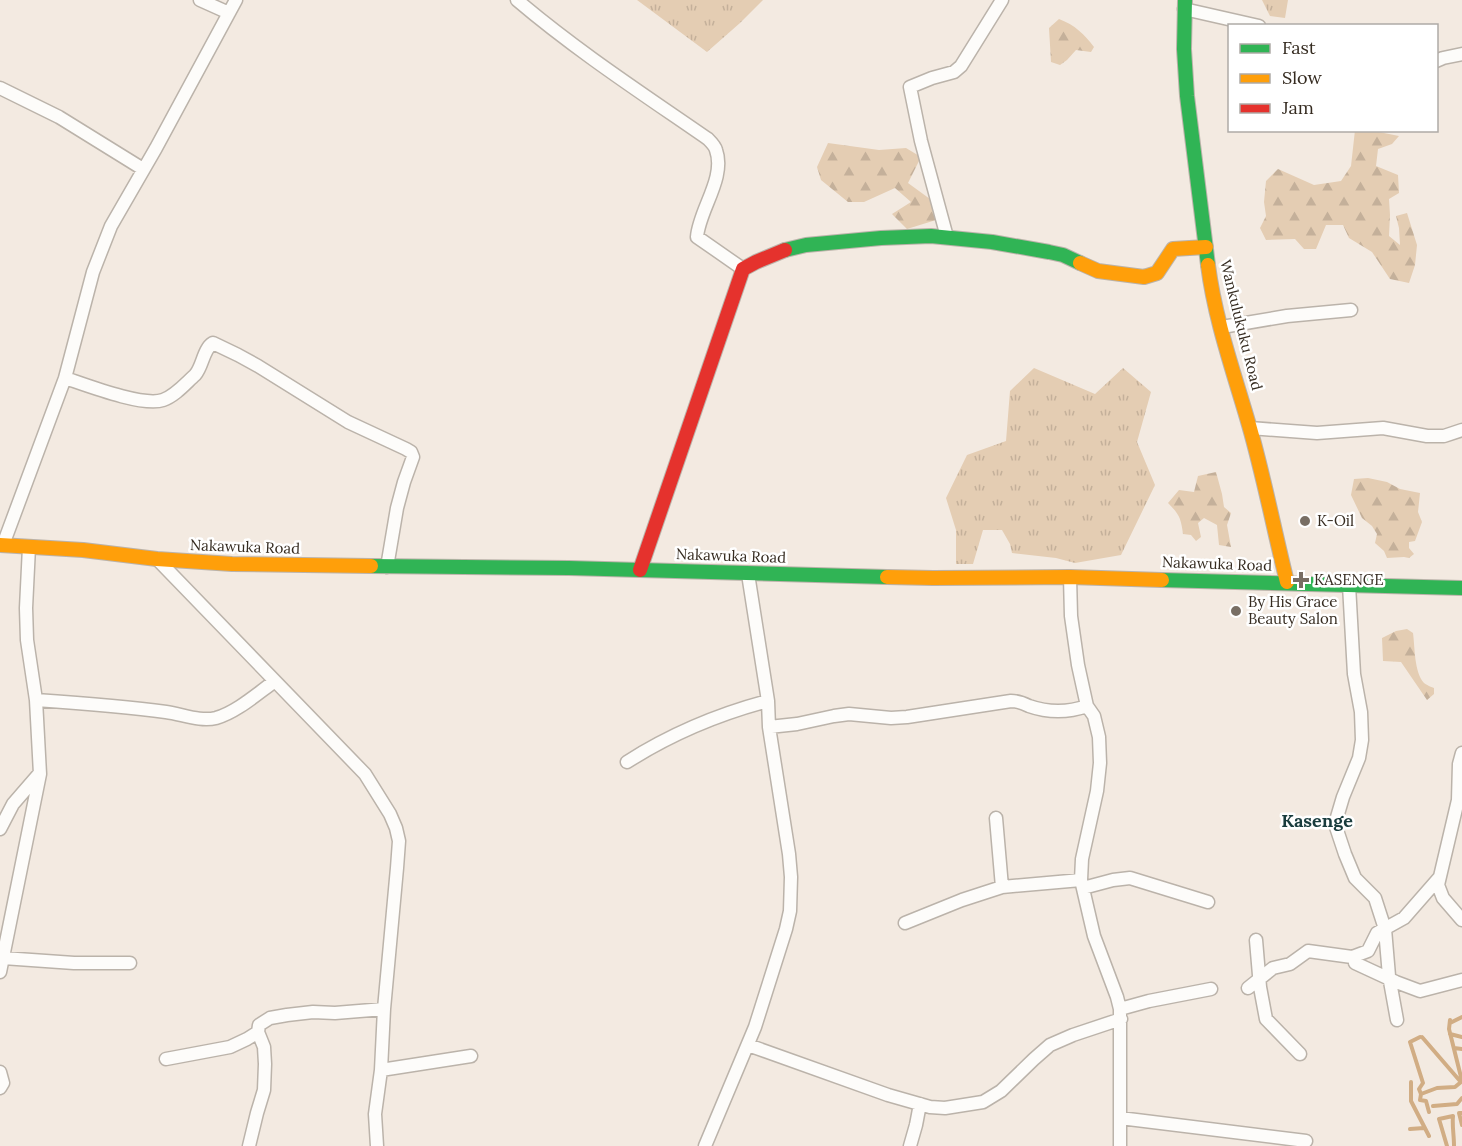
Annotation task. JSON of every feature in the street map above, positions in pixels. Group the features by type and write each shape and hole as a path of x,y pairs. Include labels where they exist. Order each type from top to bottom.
{"main road":[{"name":"Wankulukuku Road","path":"1185,4 1184,49 1187,96 1210,282 1250,428 1287,582"},
{"path":"640,570 743,269 782,251 806,245 908,236 992,242 1063,255 1098,271 1144,277 1157,273 1173,249 1206,247"},
{"name":"Nakawuka Road","path":"1,545 232,564 640,570 933,578 1070,577 1287,582 1461,591"}],"street":[{"path":"200,0 228,13"},
{"path":"1,545 65,378 93,272 111,226 189,90 236,0"},
{"path":"517,0 596,61 708,139 716,148 717,175 696,237 743,269"},
{"path":"947,237 921,141 910,87 954,72 961,66 1002,0"},
{"path":"1185,4 1252,24"},
{"path":"1438,60 1462,54"},
{"path":"0,88 59,117 143,169"},
{"path":"1222,327 1287,316 1351,310"},
{"path":"65,378 140,401 160,401 198,372 209,346 213,344 258,366 348,422 406,449 413,457 397,508 387,567"},
{"path":"1250,428 1317,433 1383,428 1427,436 1444,436 1462,430"},
{"path":"0,972 40,774 36,700 27,640 29,547"},
{"path":"157,559 365,774 396,828 399,841 398,868 384,1009 381,1070 375,1114 377,1146"},
{"path":"705,1146 748,1045 774,969 790,911 789,854 748,574"},
{"path":"1070,577 1071,616 1078,665 1087,706 1094,716 1099,737 1100,763 1097,791 1082,859 1082,884 1094,936 1117,997 1120,1014 1120,1146"},
{"path":"1349,585 1354,674 1361,712 1362,740 1359,758 1335,824 1355,878 1375,898 1385,929 1389,979 1397,1020"},
{"path":"36,700 168,712 200,719 216,718 233,710 275,681"},
{"path":"627,762 668,738 731,712 768,701"},
{"path":"769,727 849,714 891,718 907,717 1011,701 1060,712 1087,706"},
{"path":"1462,753 1459,764 1458,801 1438,885 1443,898 1462,920"},
{"path":"0,829 13,804 40,774"},
{"path":"996,818 1002,887"},
{"path":"905,923 1002,887 1082,884 1130,878 1208,902"},
{"path":"1248,988 1273,968 1290,964 1308,951 1353,957 1368,951 1377,933 1404,918 1439,878"},
{"path":"1256,940 1260,987 1266,1018 1300,1054"},
{"path":"3,958 75,963 129,963"},
{"path":"1355,963 1420,991 1462,980"},
{"path":"748,1045 888,1095 936,1108 945,1108 983,1102 1001,1091 1050,1045 1149,1001 1211,989"},
{"path":"249,1146 264,1090 264,1047 258,1032 259,1025 270,1018 286,1014 384,1009"},
{"path":"166,1059 230,1047 247,1040 258,1032"},
{"path":"381,1070 471,1056"},
{"path":"0,1072 3,1083 0,1088"},
{"path":"910,1146 920,1104"},
{"path":"1120,1118 1306,1141"}],"green space":[{"path":"637,0 763,0 707,52"},
{"path":"1262,0 1288,0 1285,18 1270,16"},
{"path":"1059,19 1079,30 1094,47 1091,52 1076,50 1060,65 1051,62 1049,28"},
{"path":"1355,132 1379,132 1399,136 1392,144 1378,149 1376,166 1398,175 1399,193 1389,199 1389,236 1400,245 1396,216 1407,213 1417,245 1415,265 1409,283 1390,279 1372,252 1349,238 1343,225 1326,225 1316,249 1304,249 1295,239 1266,240 1260,228 1266,216 1264,202 1266,181 1278,169 1314,185 1341,181 1351,166"},
{"path":"828,143 879,150 906,148 921,157 908,183 930,199 936,220 907,229 892,214 911,202 895,188 864,202 848,202 821,180 817,167"},
{"path":"1034,368 1095,394 1123,368 1151,392 1137,442 1155,485 1121,555 1075,563 1056,558 1012,553 1002,530 983,530 973,564 956,564 956,530 946,498 967,455 1006,441 1010,391"},
{"path":"1216,472 1224,507 1231,513 1227,525 1231,547 1219,545 1217,525 1204,518 1198,523 1201,537 1196,541 1191,535 1183,534 1179,517 1168,503 1179,490 1194,492 1198,476"},
{"path":"1368,478 1420,493 1418,512 1422,522 1415,541 1409,542 1409,548 1414,554 1409,558 1387,558 1384,551 1375,543 1377,534 1372,526 1362,518 1351,495 1354,479"},
{"path":"1407,629 1413,633 1417,666 1421,678 1425,684 1434,688 1434,694 1427,700 1401,662 1383,661 1382,638 1396,631"}],"waterway":[{"path":"1450,1023 1462,1017"},
{"path":"1450,1020 1449,1029 1460,1080"},
{"path":"1450,1034 1462,1037"},
{"path":"1420,1037 1410,1042 1423,1083 1419,1089 1421,1094 1437,1088 1455,1087 1461,1082"},
{"path":"1422,1037 1460,1081"},
{"path":"1454,1048 1462,1049"},
{"path":"1411,1082 1411,1101 1429,1136"},
{"path":"1421,1094 1420,1100 1426,1101 1429,1112"},
{"path":"1433,1106 1457,1104 1462,1098"},
{"path":"1462,1113 1459,1113 1462,1125"},
{"path":"1447,1146 1439,1119 1453,1116 1454,1146"},
{"path":"1410,1129 1424,1128"}],"traffic: fast":[{"path":"1185,0 1184,49 1187,96 1208,265"},
{"path":"785,250 806,245 931,236 992,242 1049,252 1063,255 1080,263"},
{"path":"371,566 569,568 887,577"},
{"path":"1162,580 1462,588"}],"traffic: slow":[{"path":"1080,263 1098,271 1144,277 1157,273 1173,249 1206,247"},
{"path":"1208,265 1220,326 1254,445 1287,582"},
{"path":"0,545 232,564 371,566"},
{"path":"887,577 1070,577 1162,580"}],"traffic: jam":[{"path":"640,570 743,269 785,250"}],"place":[{"name":"K-Oil","path":"1305,521"},
{"name":"KASENGE","path":"1301,580"},
{"name":"By His Grace Beauty Salon","path":"1236,611"}],"district":[{"name":"Kasenge","path":"1317,821"}]}
